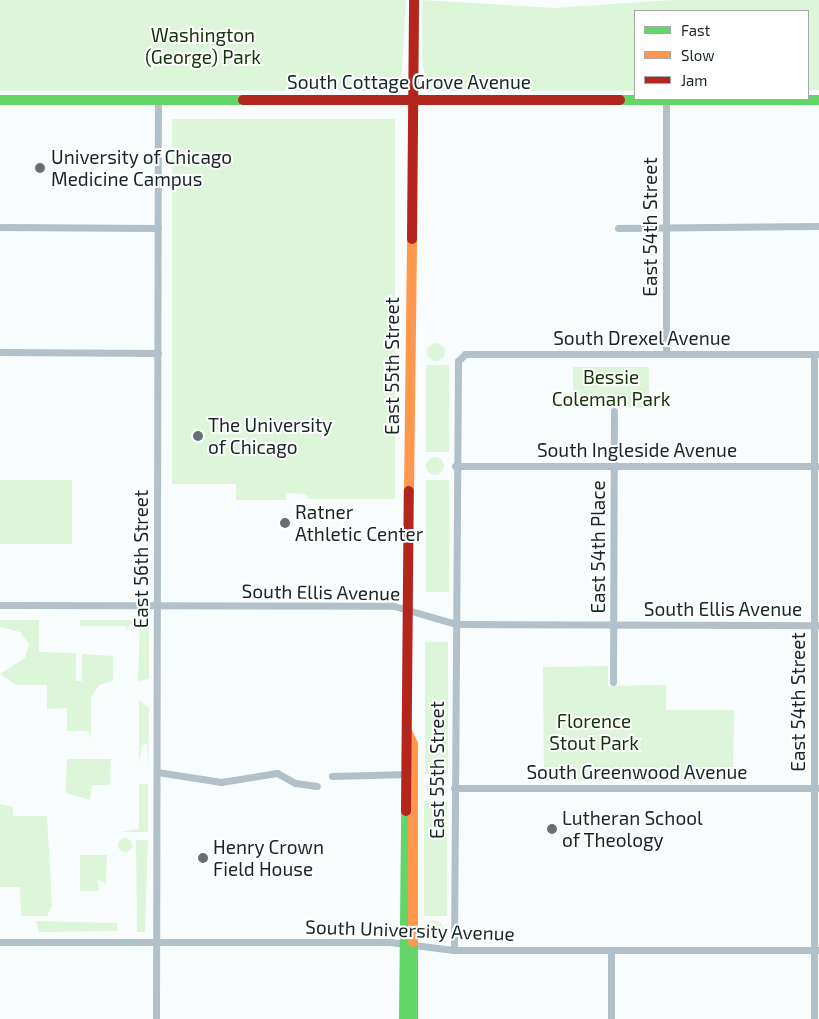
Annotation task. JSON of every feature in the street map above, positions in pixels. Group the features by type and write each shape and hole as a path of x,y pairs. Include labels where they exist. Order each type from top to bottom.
{"street":[{"name":"East 55th Street","path":"413,1019 409,946 408,610 414,0"},
{"name":"South Cottage Grove Avenue","path":"0,100 819,100"},
{"name":"East 56th Street","path":"156,1019 158,100"},
{"name":"East 54th Street","path":"666,100 666,354"},
{"path":"618,228 819,226"},
{"path":"0,227 158,228"},
{"path":"0,352 158,353"},
{"name":"East 55th Street","path":"454,950 455,371 465,354"},
{"name":"South Drexel Avenue","path":"465,354 817,354"},
{"name":"East 54th Street","path":"814,1019 816,950 817,354"},
{"name":"East 54th Place","path":"613,682 614,411"},
{"name":"South Ingleside Avenue","path":"455,466 817,466"},
{"name":"South Ellis Avenue","path":"0,606 394,606 456,624 816,625"},
{"path":"157,772 221,782 270,772 288,776 294,783 318,786"},
{"path":"332,776 409,774"},
{"name":"South Greenwood Avenue","path":"454,788 816,788"},
{"name":"South University Avenue","path":"0,942 156,942 409,946 454,950 611,952 816,950"},
{"name":"East 55th Street","path":"404,1019 409,946"},
{"path":"611,952 612,1019"}],"green space":[{"name":"Washington (George) Park","path":"0,0 406,0 401,87 397,91 0,91"},
{"path":"422,0 553,8 673,0 819,0 819,90 809,90 809,10 634,10 634,91 427,91 422,59"},
{"path":"172,119 395,119 395,499 308,499 307,494 286,493 286,500 236,500 236,484 172,484"},
{"path":"432,343 440,343 445,348 443,359 432,361 427,356 427,348"},
{"path":"426,365 449,365 449,452 426,452"},
{"name":"Bessie Coleman Park","path":"573,367 649,367 649,408 573,408"},
{"path":"435,457 443,462 444,466 439,474 435,475 427,470 426,466 431,458"},
{"path":"0,480 72,480 72,544 0,544"},
{"path":"426,480 449,480 449,592 426,592"},
{"path":"0,620 39,620 39,652 76,653 76,681 82,681 82,654 113,656 113,681 99,685 91,698 91,739 88,731 67,731 67,708 47,709 47,685 16,685 0,674 25,658 29,644 20,632 0,627"},
{"path":"80,620 149,620 149,679 138,681 140,624 130,624 126,631 126,626 80,626"},
{"path":"425,642 448,642 448,774 425,774"},
{"name":"Florence Stout Park","path":"608,666 608,686 666,685 666,710 734,710 733,781 544,781 543,667"},
{"path":"139,700 149,708 148,769 147,744 142,745 139,764"},
{"path":"67,759 111,759 110,785 92,785 90,800 66,793"},
{"path":"431,778 439,778 444,783 442,794 431,796 426,791 426,783"},
{"path":"139,784 148,784 148,832 121,832 139,829"},
{"path":"424,801 447,801 447,916 424,916"},
{"path":"0,804 13,807 13,816 47,816 52,905 47,916 21,916 20,887 0,887"},
{"path":"122,838 128,838 132,845 128,852 122,852 118,848 118,842"},
{"path":"136,840 148,840 145,932 137,932"},
{"path":"80,855 107,855 106,884 97,879 99,891 80,891"},
{"path":"430,920 438,920 443,925 441,936 430,938 425,933 425,925"},
{"path":"36,921 117,923 117,931 39,932"}],"traffic: fast":[{"path":"0,100 243,100"},
{"path":"620,100 819,100"},
{"path":"404,1019 406,811"},
{"path":"413,942 413,1019"}],"traffic: slow":[{"path":"409,491 412,239"},
{"path":"408,733 413,744 413,942"}],"traffic: jam":[{"path":"412,239 414,0"},
{"path":"243,100 620,100"},
{"path":"406,811 409,491"}],"place":[{"name":"University of Chicago Medicine Campus","path":"40,168"},
{"name":"The University of Chicago","path":"198,436"},
{"name":"Ratner Athletic Center","path":"285,523"},
{"name":"Lutheran School of Theology","path":"552,829"},
{"name":"Henry Crown Field House","path":"203,858"}]}
